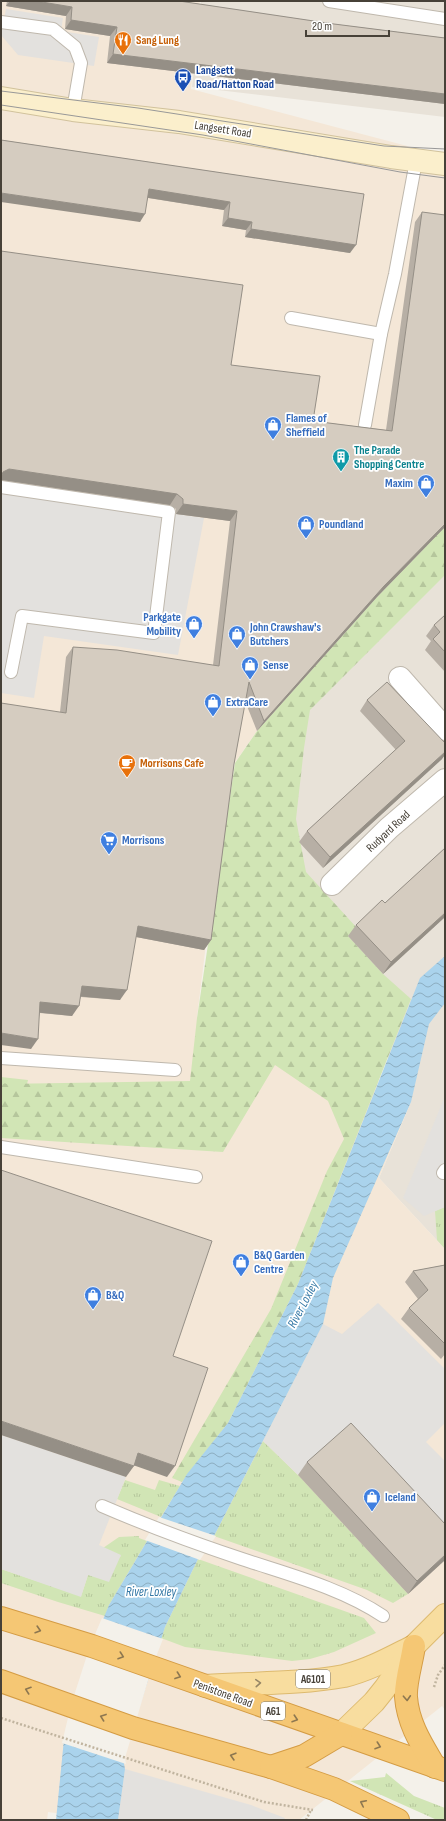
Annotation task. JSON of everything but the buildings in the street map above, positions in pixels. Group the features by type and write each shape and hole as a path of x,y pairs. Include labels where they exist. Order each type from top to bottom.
{"highway":[{"name":"Penistone Road","path":"1,1618 92,1646 283,1715 440,1769"},
{"path":"414,1646 406,1702 410,1720 416,1736 440,1769"},
{"path":"1,1681 133,1728 271,1767 334,1789 398,1820"},
{"path":"271,1767 304,1756 341,1734"}],"main road":[{"path":"341,1734 361,1716 386,1687 414,1646 445,1615"},
{"name":"A6101","path":"205,1686 321,1679 345,1675 374,1666 414,1646"}],"street":[{"name":"Langsett Road","path":"1,98 73,110 179,122 416,161 445,164"},
{"path":"400,678 445,729"},
{"name":"Rudyard Road","path":"332,884 389,828 445,780"}],"lane":[{"path":"329,1 445,19"},
{"path":"1,22 53,29 75,47 81,63 73,110"},
{"path":"365,425 381,334 397,266 416,161"},
{"path":"291,318 381,334"},
{"path":"1,487 169,512 154,633 22,616 11,672"},
{"path":"1,1058 175,1070"},
{"path":"1,1147 196,1177"},
{"path":"102,1506 146,1525 354,1598 383,1616"}],"path":[{"path":"433,1689 438,1675 445,1665"},
{"path":"1,1718 264,1802 318,1811"},
{"path":"306,1820 310,1810"}],"shaded area":[{"path":"1,1 200,1 191,89 445,156 445,527 377,597 257,731 227,774 197,1017 411,1102 379,1178 445,1249 445,1710 442,1706 299,1820 111,1820 48,1812 47,1820 1,1820"},
{"path":"201,1 445,1 445,117 192,87"},
{"path":"6,9 63,18 61,31 99,37 94,66 18,55 1,35"},
{"path":"1,489 204,518 178,655 44,636 34,698 1,693"},
{"path":"445,527 445,1249 379,1178 411,1102 295,879 257,731"},
{"path":"445,1096 445,1207 424,1216 403,1198"},
{"path":"378,1303 445,1369 445,1423 426,1442 445,1461 445,1547 341,1436 298,1475 263,1441 323,1324 342,1334"},
{"path":"1,1435 126,1477 99,1545 121,1555 109,1582 88,1575 81,1597 1,1569"},
{"path":"125,1769 251,1805 285,1818 284,1820 118,1820"}],"green space":[{"path":"445,527 445,575 310,710 296,819 306,872 357,928 348,936 383,974 411,999 298,1284 228,1423 182,1482 172,1478 271,1309 327,1171 344,1139 328,1101 275,1065 223,1152 1,1138 1,1084 190,1081 197,1018 235,763 257,731 377,597"},
{"path":"1,1077 28,1080 27,1084 1,1084"},
{"path":"445,1207 445,1249 437,1240 435,1211"},
{"path":"263,1441 299,1476 408,1594 393,1603 367,1590 214,1536"},
{"path":"125,1480 155,1490 159,1480 180,1486 161,1517 117,1499"},
{"path":"139,1536 139,1538 147,1541 109,1605 105,1616 1,1583 1,1569 81,1596 88,1575 121,1556 103,1548 119,1537"},
{"path":"198,1559 364,1618 376,1633 334,1652 310,1659 292,1661 185,1647 161,1638"},
{"path":"386,1773 414,1796 445,1808 445,1820 437,1820 350,1781 385,1777"}],"water":[{"name":"River Loxley","path":"445,956 445,1003 429,1024 411,1102 333,1278 323,1324 214,1536 198,1559 165,1627 123,1758 125,1769 118,1820 56,1820 64,1739 92,1646 109,1605 187,1474 228,1423 298,1284 420,978"}],"pier":[{"path":"159,1517 216,1536 200,1560 145,1540"},
{"name":"River Loxley","path":"102,1618 163,1639 152,1667 125,1758 126,1764 62,1743 71,1705 90,1646"}],"tram line":[{"path":"1,91 138,108 384,146 445,149"},
{"path":"1,105 203,135 400,172 445,178"}],"place":[{"name":"Sang Lung","path":"123,55"},
{"name":"Langsett Road/Hatton Road","path":"183,92"},
{"name":"Flames of Sheffield","path":"273,440"},
{"name":"The Parade Shopping Centre","path":"341,472"},
{"name":"Maxim","path":"426,498"},
{"name":"Poundland","path":"306,539"},
{"name":"Parkgate Mobility","path":"194,639"},
{"name":"John Crawshaw's Butchers","path":"237,649"},
{"name":"Sense","path":"250,680"},
{"name":"ExtraCare","path":"213,717"},
{"name":"Morrisons Cafe","path":"127,778"},
{"name":"Morrisons","path":"109,855"},
{"name":"B&Q Garden Centre","path":"241,1277"},
{"name":"B&Q","path":"93,1310"},
{"name":"Iceland","path":"372,1512"}]}
